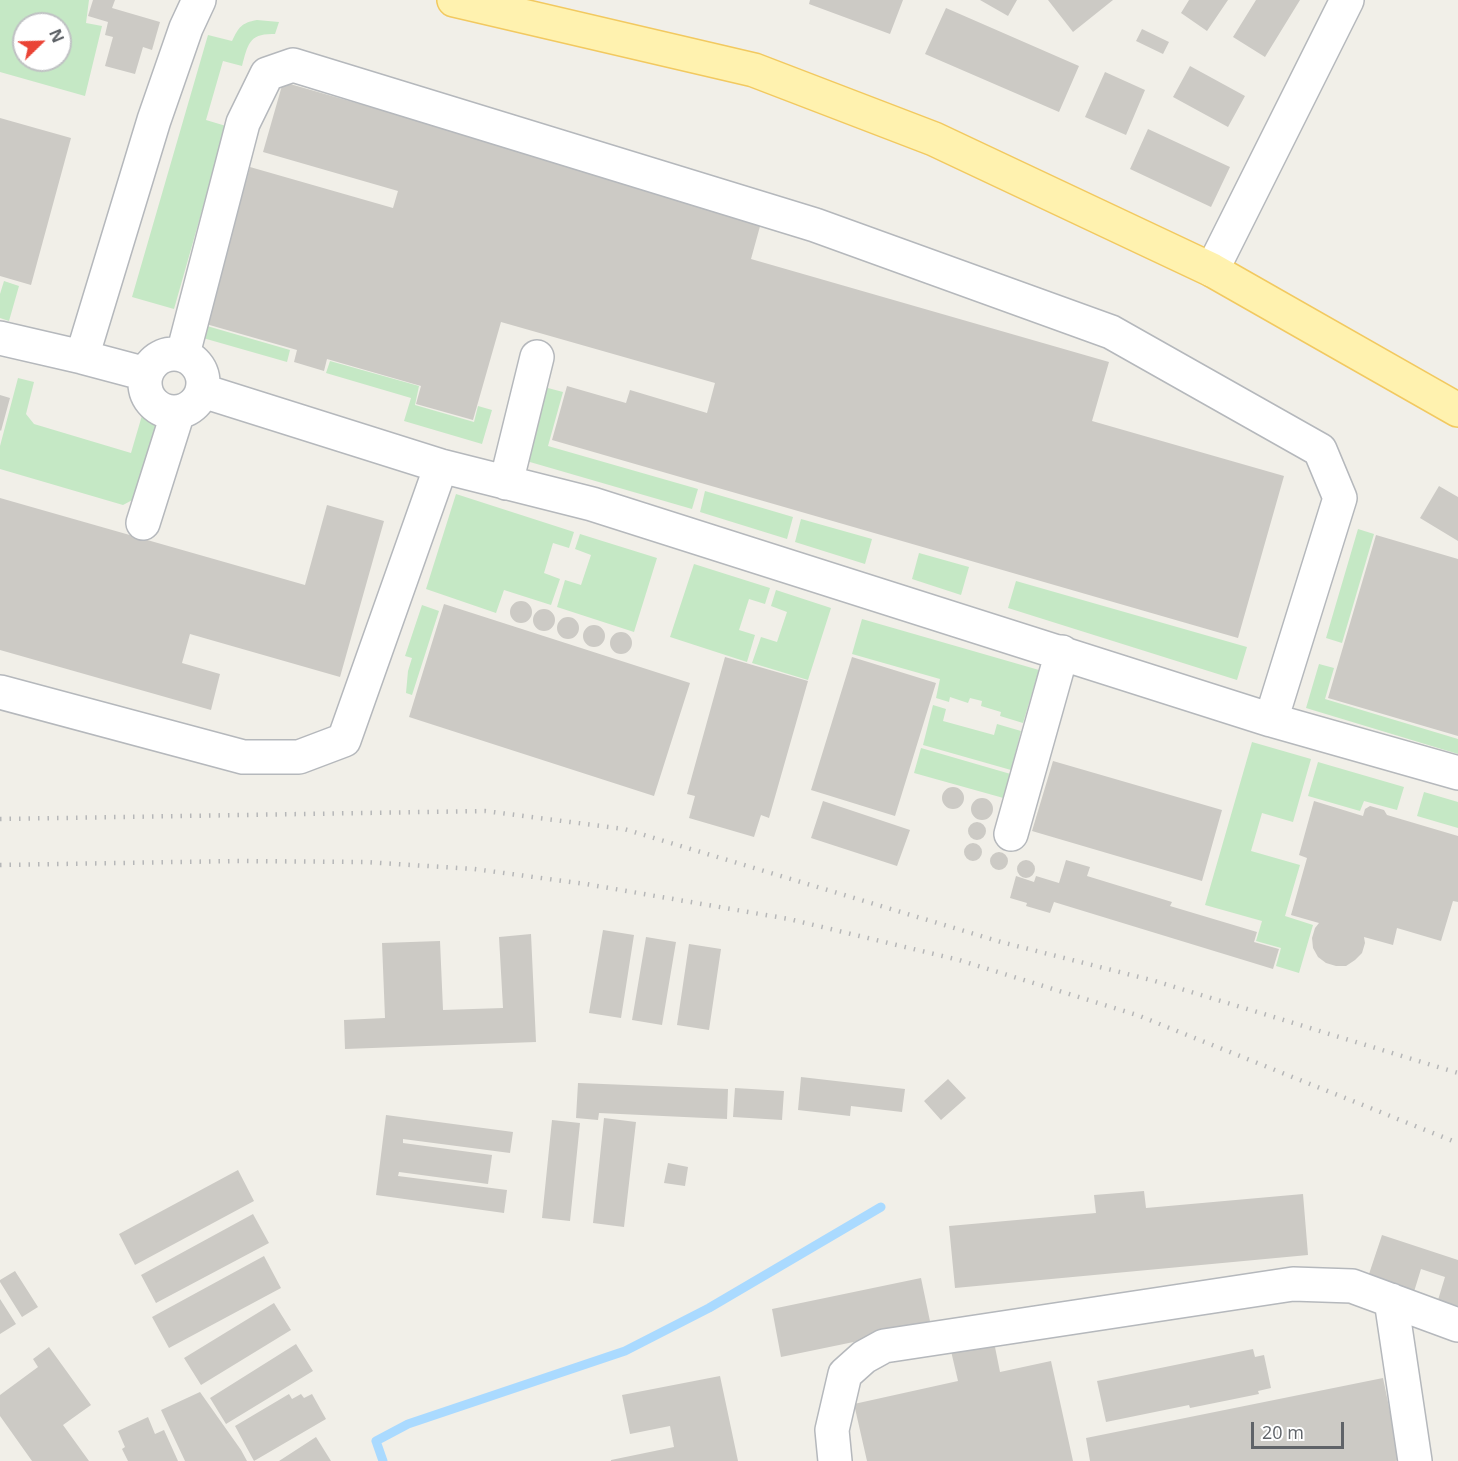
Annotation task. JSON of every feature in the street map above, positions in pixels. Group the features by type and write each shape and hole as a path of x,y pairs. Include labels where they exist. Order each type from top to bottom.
{"main road":[{"path":"475,2 754,69 934,139 1212,270 1458,410"}],"street":[{"path":"82,357 154,120 186,28 199,0"},
{"path":"1212,270 1347,0"},
{"path":"183,354 243,123 267,74 293,65 815,225 1111,332 1320,450 1340,498 1271,720"},
{"path":"0,338 146,374"},
{"path":"171,353 183,354 193,360 200,369 204,380 203,391 198,401 188,409 166,412 148,397 145,386 146,374 151,364 160,356 171,353"},
{"path":"506,483 537,357"},
{"path":"203,391 441,466 592,504 1271,720 1458,773"},
{"path":"143,523 178,412"},
{"path":"0,692 243,757 299,758 344,740 441,466"},
{"path":"1011,834 1062,652"},
{"path":"835,1461 832,1430 845,1374 864,1357 884,1346 1293,1284 1352,1286 1458,1325"},
{"path":"1391,1300 1415,1461"}],"green space":[{"path":"0,0 89,0 86,23 102,26 85,96 0,72"},
{"path":"257,20 279,22 275,34 260,35 251,41 242,66 223,61 206,120 226,126 174,309 132,297 208,35 232,41 241,26"},
{"path":"4,281 19,286 9,321 0,318 0,294"},
{"path":"207,326 290,350 287,362 203,338"},
{"path":"330,361 419,386 415,405 474,422 478,406 492,410 482,444 404,421 411,398 326,373"},
{"path":"18,378 34,382 26,414 34,424 131,453 143,412 156,416 160,421 138,497 123,505 0,469 0,446"},
{"path":"544,387 563,392 548,446 698,489 692,509 523,460"},
{"path":"705,491 793,517 787,539 700,512"},
{"path":"456,494 574,532 569,548 553,543 544,573 560,579 551,605 504,590 496,613 426,589"},
{"path":"801,519 872,539 865,564 795,542"},
{"path":"1358,529 1374,534 1342,643 1326,638"},
{"path":"580,534 657,558 634,632 557,607 565,580 581,585 591,555 575,549"},
{"path":"919,553 969,567 961,595 912,579"},
{"path":"694,564 770,588 765,604 749,599 739,630 755,635 747,662 670,637"},
{"path":"1016,581 1247,647 1237,680 1008,608"},
{"path":"776,590 831,608 808,680 752,663 761,637 777,642 787,612 771,606"},
{"path":"422,605 439,611 412,695 406,693 412,658 405,656"},
{"path":"862,619 1039,670 1023,723 1000,716 1001,712 981,706 982,701 970,698 968,703 950,697 949,702 936,698 940,679 852,654"},
{"path":"1319,664 1334,668 1325,699 1458,739 1458,754 1306,708"},
{"path":"933,705 946,709 943,721 994,735 997,724 1021,731 1011,770 923,745"},
{"path":"1252,742 1311,759 1293,822 1262,813 1251,851 1300,865 1285,916 1313,925 1299,973 1276,966 1281,948 1256,941 1262,921 1205,905"},
{"path":"921,748 1014,775 1007,799 914,773"},
{"path":"1318,762 1404,787 1397,810 1364,801 1360,811 1308,796"},
{"path":"1424,792 1458,802 1458,828 1417,816"}],"building":[{"path":"93,0 115,0 112,8 160,22 152,50 143,47 135,74 105,66 113,37 105,35 108,22 88,16"},
{"path":"810,0 903,0 890,34 809,4"},
{"path":"980,0 1017,0 1008,16"},
{"path":"1048,0 1113,0 1073,32"},
{"path":"1189,0 1228,0 1207,31 1181,13"},
{"path":"1256,0 1300,0 1265,57 1233,37"},
{"path":"946,8 1079,66 1059,112 925,54"},
{"path":"1142,29 1169,42 1163,54 1136,41"},
{"path":"1190,66 1245,96 1228,127 1173,97"},
{"path":"1105,72 1145,90 1126,135 1085,117"},
{"path":"283,82 762,219 751,259 1109,362 1092,421 1284,476 1238,638 552,440 567,386 626,403 630,390 707,413 715,383 501,322 473,420 416,404 421,386 327,359 324,371 294,362 297,350 206,324 250,167 393,208 398,191 263,152"},
{"path":"0,118 71,138 31,285 0,276"},
{"path":"1148,129 1230,167 1211,207 1130,169"},
{"path":"0,395 10,398 1,431 0,430"},
{"path":"1439,486 1458,497 1458,541 1420,518"},
{"path":"0,498 305,585 327,505 384,521 340,677 190,634 182,663 220,674 211,710 0,650"},
{"path":"1376,535 1458,559 1458,736 1328,698"},
{"path":"521,601 529,604 532,612 529,620 521,623 513,620 510,612 513,604"},
{"path":"444,604 690,683 654,796 409,717"},
{"path":"544,609 552,612 555,620 552,628 544,631 536,628 533,620 536,612"},
{"path":"568,617 576,620 579,628 576,636 568,639 560,636 557,628 560,620"},
{"path":"594,625 602,628 605,636 602,644 594,647 586,644 583,636 586,628"},
{"path":"621,632 629,635 632,643 629,651 621,654 613,651 610,643 613,635"},
{"path":"725,657 808,681 769,818 761,815 754,837 689,818 695,796 687,794"},
{"path":"852,657 936,683 895,816 811,790"},
{"path":"1053,761 1222,810 1202,881 1032,831"},
{"path":"953,787 961,790 964,798 961,806 953,809 945,806 942,798 945,790"},
{"path":"982,798 990,801 993,809 990,817 982,820 974,817 971,809 974,801"},
{"path":"823,801 910,830 897,866 811,838"},
{"path":"1314,801 1363,816 1365,809 1370,806 1384,810 1387,815 1458,836 1458,902 1453,901 1441,941 1397,928 1393,945 1364,937 1362,953 1346,966 1326,963 1318,957 1313,948 1312,938 1319,923 1291,915 1307,858 1299,855"},
{"path":"977,822 983,825 986,831 983,837 977,840 971,837 968,831 971,825"},
{"path":"973,843 979,846 982,852 979,858 973,861 967,858 964,852 967,846"},
{"path":"999,852 1005,855 1008,861 1005,867 999,870 993,867 990,861 993,855"},
{"path":"1026,860 1032,863 1035,869 1032,875 1026,878 1020,875 1017,869 1020,863"},
{"path":"1066,860 1090,867 1087,876 1172,902 1170,906 1257,932 1254,942 1279,949 1273,969 1054,902 1050,913 1026,906 1027,903 1010,898 1016,876 1034,882 1036,876 1059,883"},
{"path":"603,930 634,935 621,1018 589,1013"},
{"path":"531,934 536,1042 345,1049 344,1020 385,1018 382,943 440,941 443,1010 503,1008 499,937"},
{"path":"646,937 676,942 662,1025 632,1020"},
{"path":"689,944 721,949 709,1030 677,1025"},
{"path":"801,1077 905,1089 902,1112 851,1106 850,1116 798,1110"},
{"path":"948,1079 966,1098 941,1120 924,1101"},
{"path":"578,1083 728,1089 727,1119 599,1113 598,1120 576,1118"},
{"path":"735,1088 784,1091 782,1120 733,1117"},
{"path":"386,1115 513,1132 510,1153 403,1139 403,1143 492,1155 488,1184 399,1172 398,1176 507,1190 504,1213 376,1195"},
{"path":"604,1118 636,1122 624,1227 593,1223"},
{"path":"552,1120 580,1123 570,1221 542,1218"},
{"path":"668,1163 688,1167 685,1186 664,1183"},
{"path":"238,1170 254,1201 135,1265 119,1234"},
{"path":"1144,1191 1146,1208 1303,1194 1308,1255 955,1288 949,1226 1096,1213 1094,1195"},
{"path":"253,1214 269,1243 156,1303 141,1275"},
{"path":"1382,1235 1458,1260 1458,1306 1438,1300 1445,1277 1421,1269 1413,1295 1367,1280"},
{"path":"264,1256 281,1288 169,1348 152,1317"},
{"path":"15,1271 38,1307 22,1317 0,1282"},
{"path":"921,1278 931,1326 781,1357 772,1309"},
{"path":"0,1299 16,1324 0,1334"},
{"path":"274,1303 291,1330 201,1385 184,1358"},
{"path":"994,1342 1000,1372 1051,1361 1073,1461 867,1461 854,1404 958,1381 951,1351"},
{"path":"296,1344 313,1371 226,1424 210,1398"},
{"path":"49,1347 91,1405 63,1425 89,1461 32,1461 0,1416 0,1395 38,1367 33,1359"},
{"path":"1253,1349 1255,1357 1264,1355 1271,1388 1258,1391 1259,1394 1106,1422 1097,1381"},
{"path":"720,1376 738,1461 611,1461 674,1447 670,1426 630,1434 622,1395"},
{"path":"1383,1378 1400,1460 1090,1461 1086,1438"},
{"path":"200,1392 247,1461 185,1461 161,1410"},
{"path":"289,1394 292,1399 301,1394 304,1398 312,1394 326,1419 254,1461 235,1426"},
{"path":"148,1417 155,1434 164,1430 178,1461 128,1461 122,1449 125,1447 118,1431"},
{"path":"316,1437 331,1461 279,1461"}],"waterway":[{"path":"383,1461 376,1441 408,1424 625,1351 709,1308 881,1207"}],"railway":[{"path":"0,819 485,811 624,829 1001,942 1155,981 1458,1073"},
{"path":"0,865 237,861 365,862 474,869 586,884 789,919 959,960 1137,1015 1458,1143"}]}
